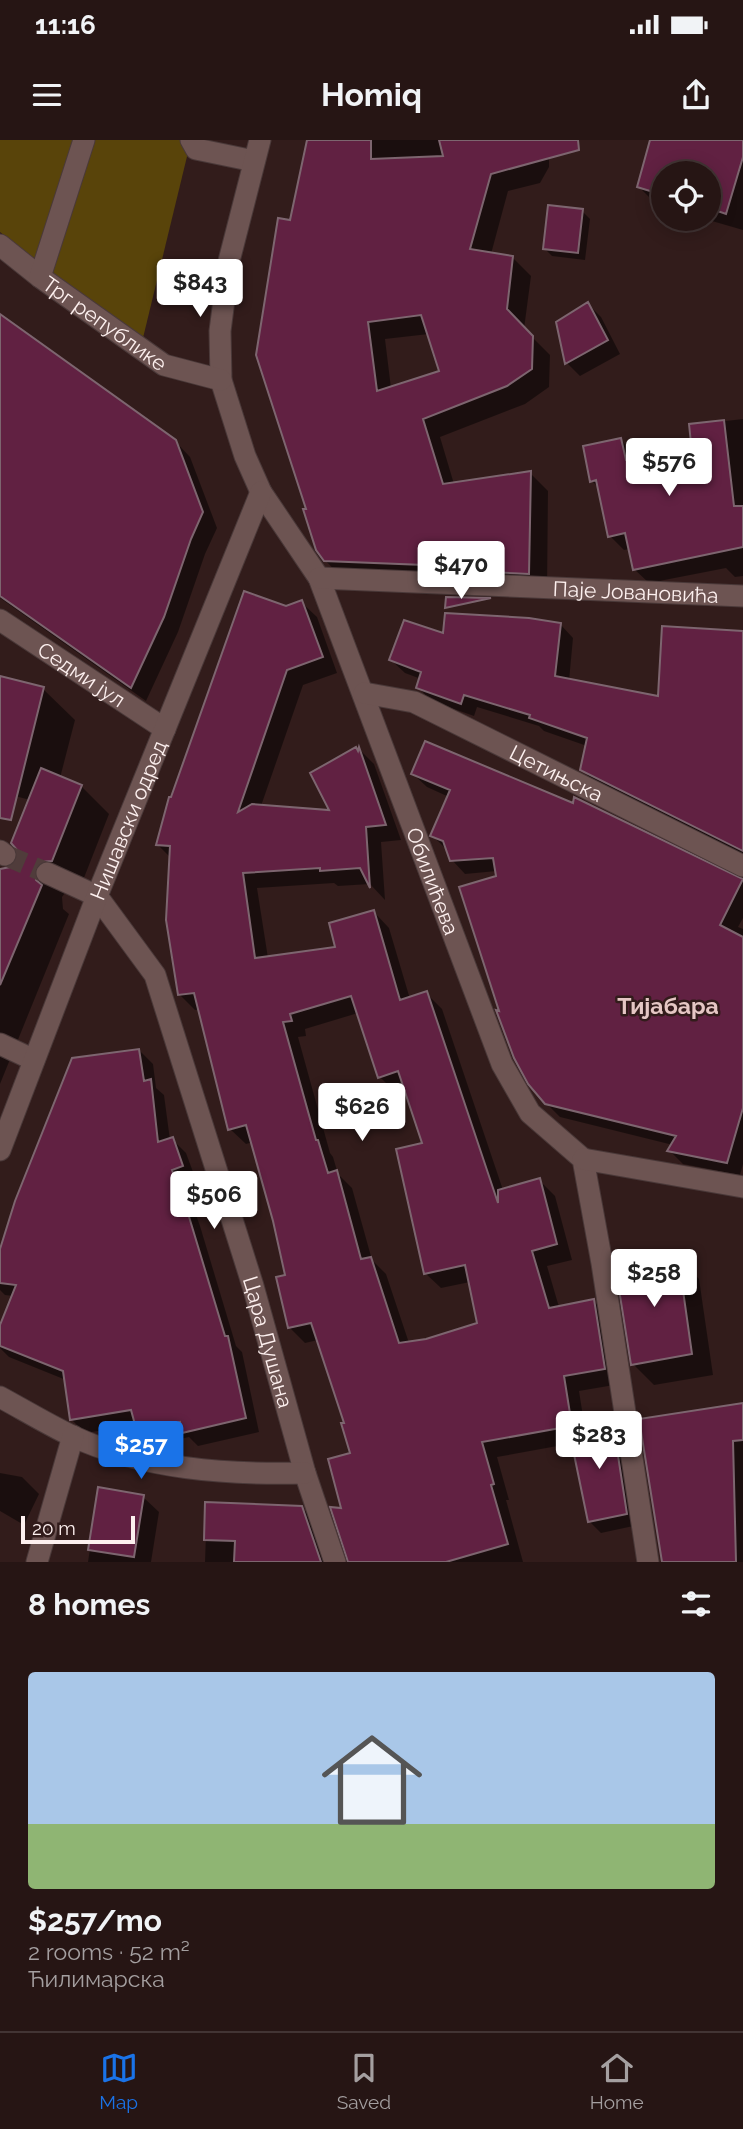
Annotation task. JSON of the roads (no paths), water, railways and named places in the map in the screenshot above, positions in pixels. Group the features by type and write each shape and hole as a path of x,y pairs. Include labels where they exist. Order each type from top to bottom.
{"street":[{"path":"40,277 84,140"},
{"path":"191,140 196,149 254,161"},
{"path":"260,140 229,261 220,331 220,380 245,456 261,492 319,579"},
{"name":"Трг републике","path":"0,245 40,277 164,365 220,380"},
{"name":"Нишавски одред","path":"0,1150 97,896 261,492"},
{"name":"Паје Јовановића","path":"319,579 743,596"},
{"name":"Обилићева","path":"319,579 502,1064 530,1113 583,1159"},
{"name":"Седми јул","path":"0,621 165,729"},
{"name":"Цетињска","path":"364,693 414,702 743,866"},
{"path":"47,873 97,896"},
{"name":"Цара Душана","path":"97,896 155,975 253,1286 305,1473 335,1562"},
{"path":"0,1044 34,1060"},
{"path":"648,1562 583,1159 743,1187"},
{"path":"0,1397 73,1436 144,1460 247,1474 305,1473"},
{"path":"37,1562 73,1436"}],"tunnel":[{"path":"5,855 47,873"}],"district":[{"name":"Тијабара","path":"668,1005"}]}
